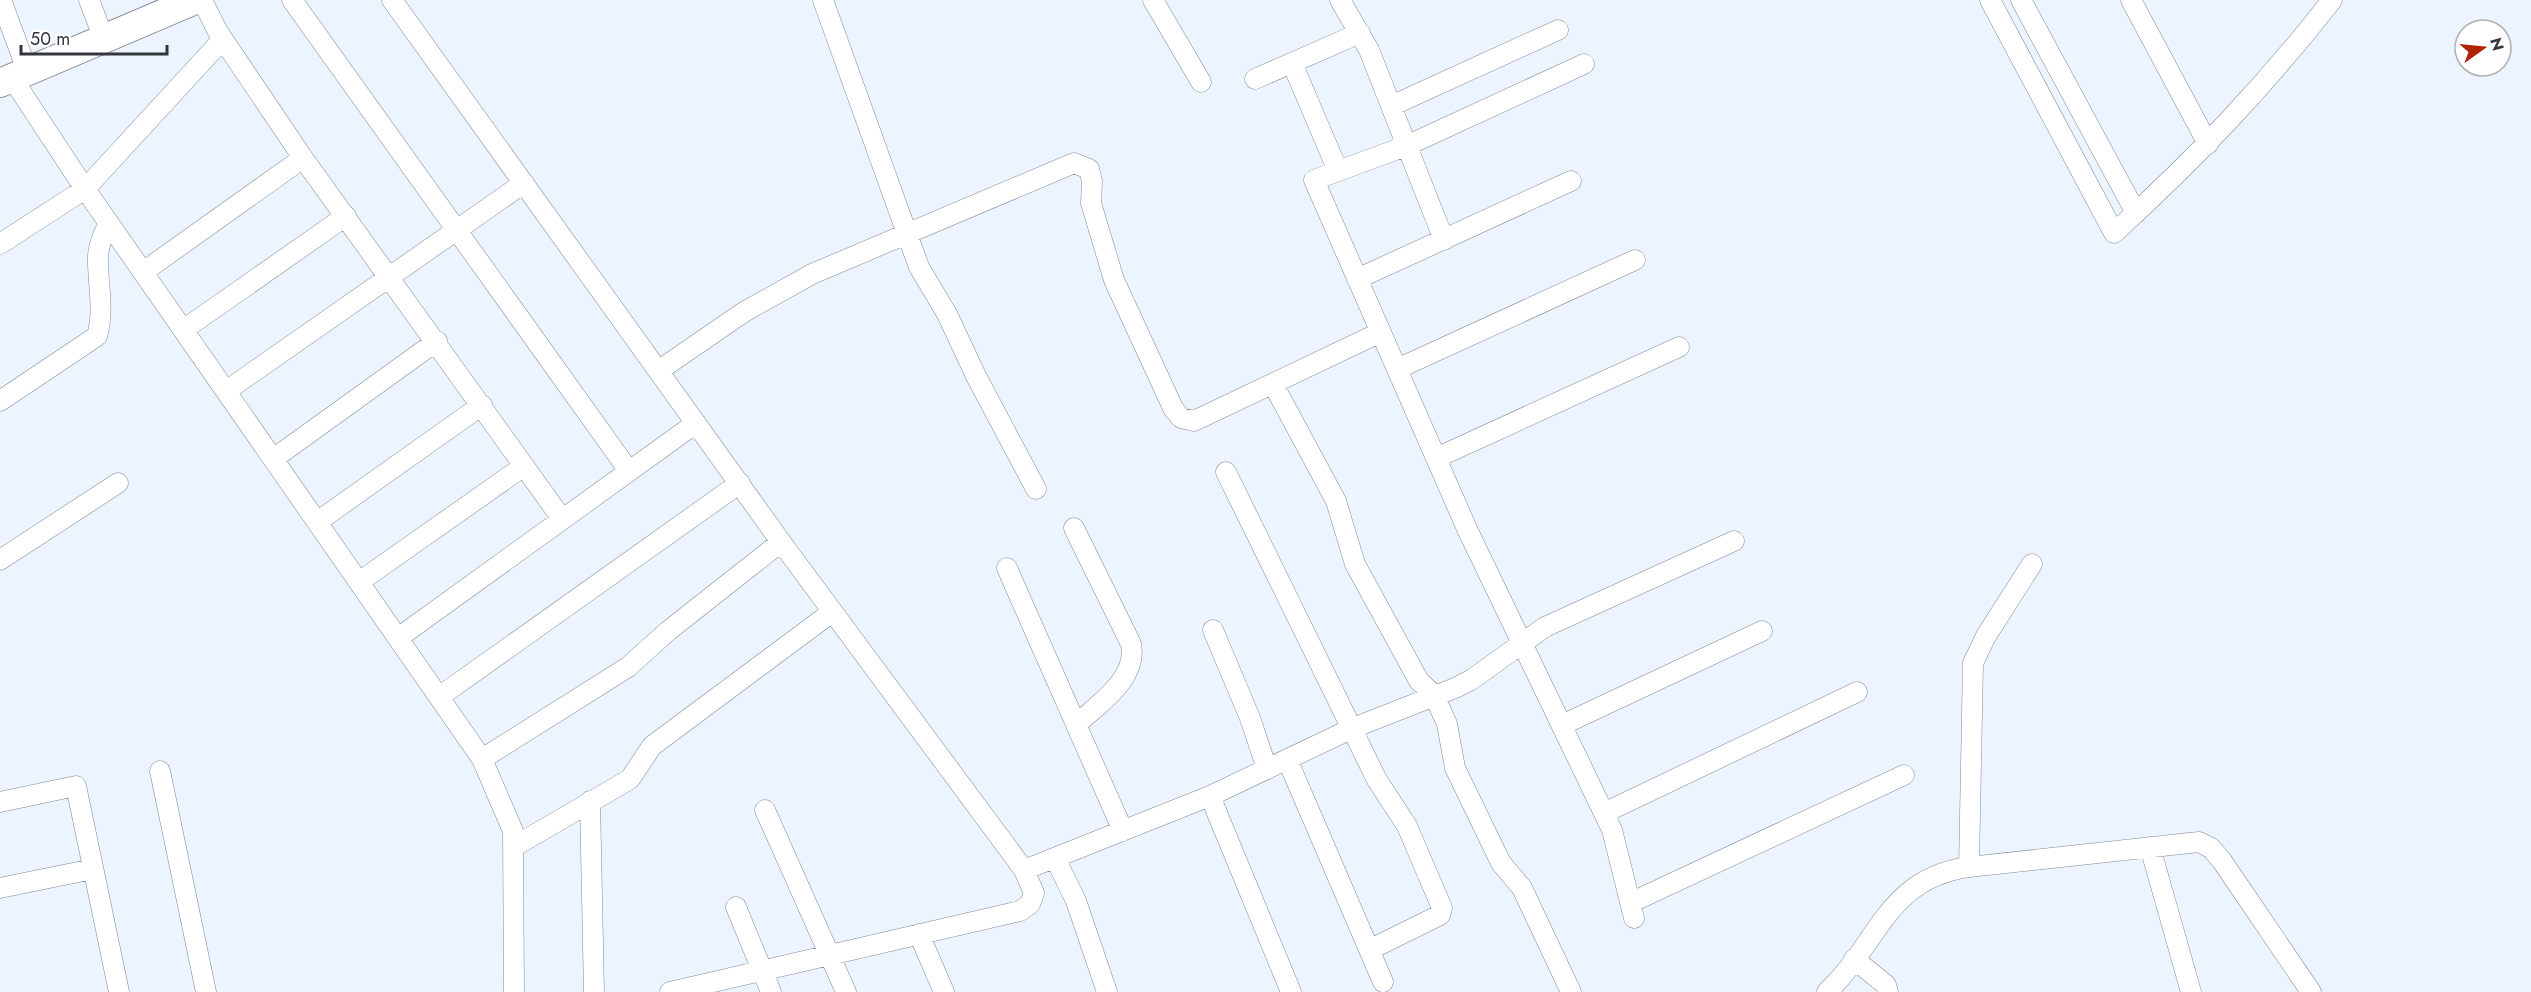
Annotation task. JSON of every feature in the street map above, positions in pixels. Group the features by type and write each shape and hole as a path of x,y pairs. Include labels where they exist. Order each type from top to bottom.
{"street":[{"path":"1,0 13,77 85,189 482,759 513,831 515,846 514,992"},
{"path":"88,0 104,39"},
{"path":"202,0 223,39 303,158 391,276 562,519"},
{"path":"292,0 629,471"},
{"path":"392,0 781,542 1024,870 1034,893 1030,904 1020,910 678,991"},
{"path":"823,0 919,267 947,314 976,376 1036,489"},
{"path":"1154,0 1201,82"},
{"path":"1340,0 1360,33 1444,240"},
{"path":"1990,0 2114,233 2208,144 2264,85 2332,0"},
{"path":"2021,0 2136,213"},
{"path":"2131,0 2208,144"},
{"path":"13,77 104,39 181,3"},
{"path":"1390,106 1558,30"},
{"path":"1255,80 1360,33"},
{"path":"0,244 85,189 223,39"},
{"path":"1292,63 1338,171"},
{"path":"1584,64 1406,146 1314,180 1436,458 1612,830 1632,910 1904,775"},
{"path":"143,272 303,158"},
{"path":"658,371 775,294 812,274 1074,163 1089,169 1092,181 1091,203 1114,280 1173,408 1181,418 1194,421 1381,332"},
{"path":"1357,279 1571,181"},
{"path":"226,391 524,183"},
{"path":"183,330 346,216"},
{"path":"0,401 97,336 101,322 98,255 100,242 109,223"},
{"path":"1397,369 1635,260"},
{"path":"273,459 437,341"},
{"path":"1436,458 1679,346"},
{"path":"1273,384 1336,501 1355,564 1419,681 1434,695 1447,724 1455,768 1501,863 1522,888 1571,992"},
{"path":"317,522 482,405"},
{"path":"398,638 696,423"},
{"path":"359,582 524,466"},
{"path":"1226,472 1377,780 1407,826 1442,908 1440,915 1430,922 1369,950"},
{"path":"0,560 118,483"},
{"path":"439,697 740,483"},
{"path":"1074,528 1131,644 1133,654 1131,667 1124,679 1076,725"},
{"path":"1024,870 1210,796 1353,728 1471,680 1545,627 1734,541"},
{"path":"482,759 628,667 668,631 781,542"},
{"path":"1969,867 1973,663 1986,636 2032,564"},
{"path":"1007,568 1123,831"},
{"path":"515,846 630,779 652,746 832,612"},
{"path":"1213,630 1250,718 1267,769"},
{"path":"1562,725 1762,631"},
{"path":"1604,813 1857,692"},
{"path":"1287,759 1383,982"},
{"path":"160,771 207,992"},
{"path":"0,802 76,786 117,992"},
{"path":"1210,796 1291,992"},
{"path":"590,801 594,992"},
{"path":"765,810 846,992"},
{"path":"1827,992 1903,894 1934,876 1969,867 2199,842 2211,848 2311,992"},
{"path":"2150,848 2192,992"},
{"path":"1055,858 1076,901 1107,992"},
{"path":"0,888 93,869"},
{"path":"736,907 771,992"},
{"path":"919,934 944,992"},
{"path":"1854,959 1886,985 1888,992"}]}
